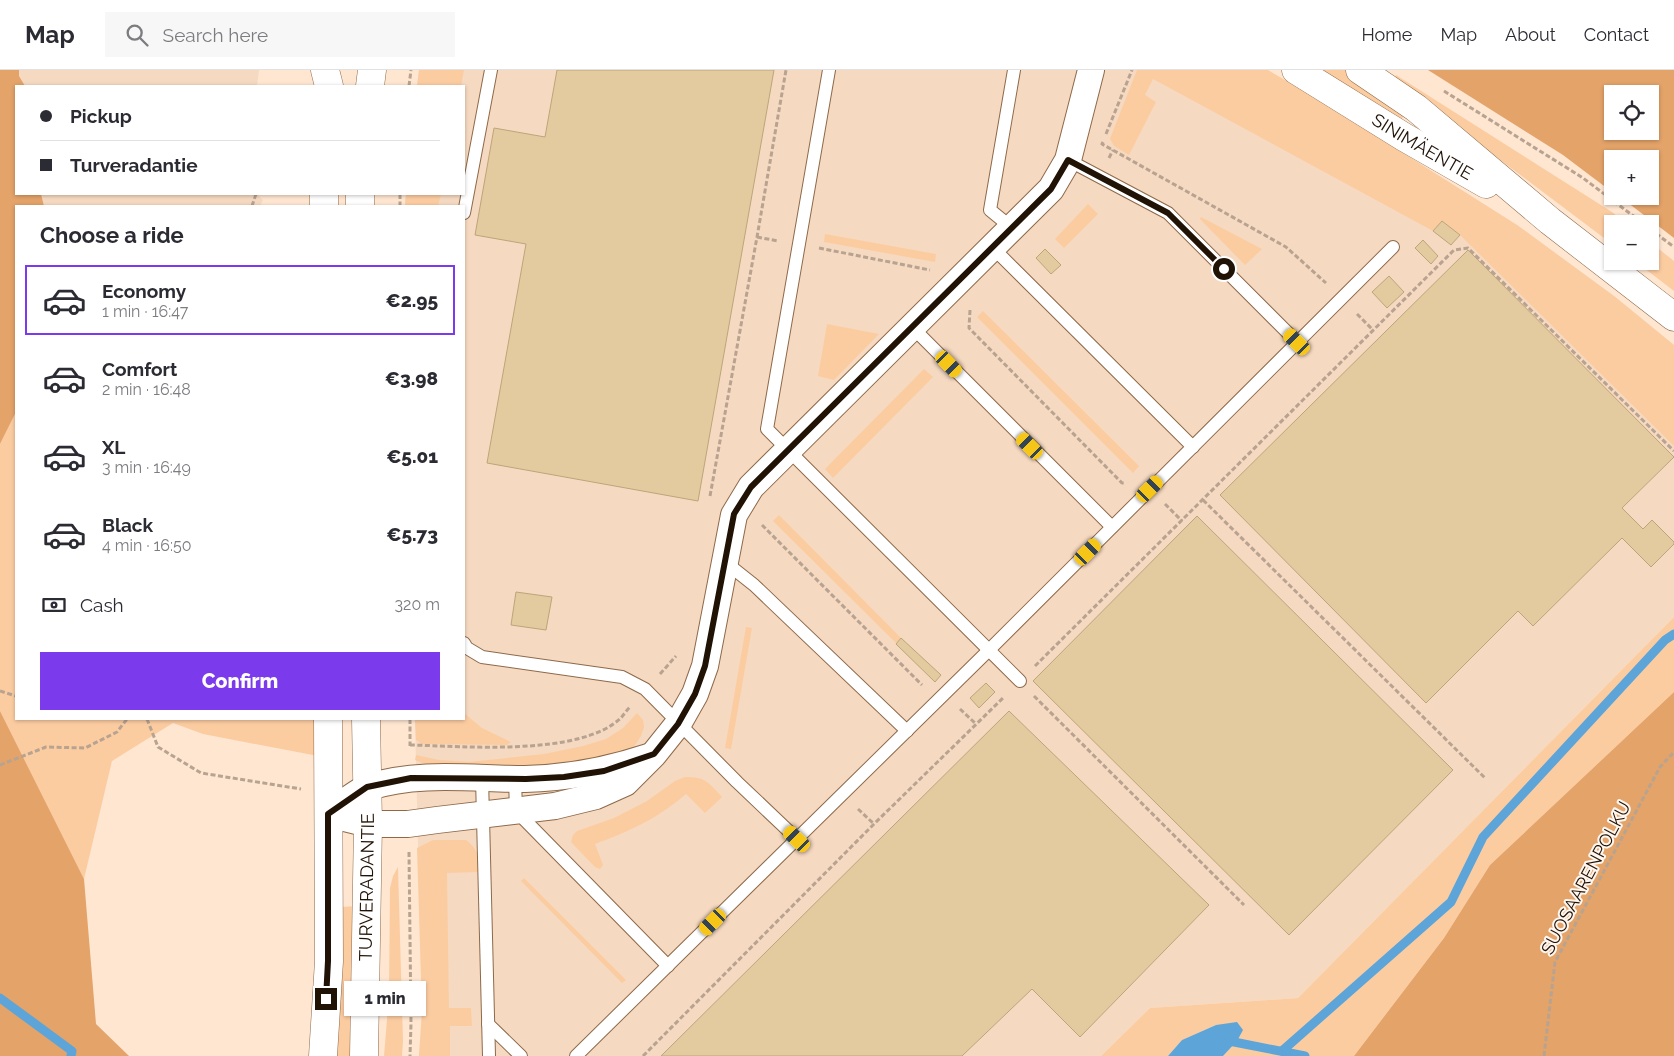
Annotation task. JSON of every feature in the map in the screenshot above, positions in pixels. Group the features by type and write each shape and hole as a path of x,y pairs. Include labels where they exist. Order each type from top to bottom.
{"main road":[{"path":"325,70 330,85"},
{"path":"330,85 334,70"},
{"path":"370,85 372,70"},
{"name":"SINIMÄENTIE","path":"1296,70 1404,137 1550,222"},
{"name":"SINIMÄENTIE","path":"1360,70 1416,108 1550,222 1674,317"},
{"path":"323,1056 328,961 328,720"},
{"name":"TURVERADANTIE","path":"364,1056 368,824 366,720"}],"street":[{"path":"328,814 368,824 408,824 555,806 596,796 625,783 654,754 678,724 695,694 705,666 734,514 751,487 1051,189 1068,160 1091,70"},
{"path":"328,814 367,787 411,778 515,779 564,777 604,771 654,754"}],"lane":[{"path":"465,208 491,70"},
{"path":"828,70 767,429 1020,681"},
{"path":"1012,228 990,210 1014,70"},
{"path":"1068,160 1168,213 1297,342"},
{"path":"992,247 1193,446"},
{"path":"576,1056 989,650 1393,247"},
{"path":"912,327 1112,527"},
{"path":"725,562 754,585 907,731"},
{"path":"465,645 467,648 482,656 622,677 645,689 678,724 797,839"},
{"path":"482,778 489,1056"},
{"path":"515,779 516,810 668,966"},
{"path":"488,1024 521,1056"}],"path":[{"path":"409,85 411,70"},
{"path":"786,70 707,511 734,514 760,522 924,686 944,694 976,724"},
{"path":"1132,70 1102,144 1286,247 1342,297 1373,330"},
{"path":"1438,87 1583,178 1632,215"},
{"path":"1659,236 1674,247"},
{"path":"757,237 930,270 970,309 969,328 1122,483 1150,489 1182,521"},
{"path":"643,1056 874,824 1204,500 1454,250 1468,248 1674,451"},
{"path":"1204,500 1484,778"},
{"path":"410,745 523,747 580,738 600,730 620,718 645,689 676,658 679,650"},
{"path":"1020,681 1244,905"},
{"path":"0,691 15,696"},
{"path":"0,765 46,747 85,748 118,732 126,720"},
{"path":"147,720 158,747 201,773 306,790 328,814"},
{"path":"410,720 411,778"},
{"name":"SUOSAARENPOLKU","path":"1544,1056 1555,962 1660,767 1674,752"},
{"path":"408,824 410,1056"}],"shaded area":[{"path":"0,70 19,70 19,76 24,85 15,85 15,195 41,195 44,205 15,205 15,414 0,444"},
{"path":"19,70 259,70 257,85 24,85 19,76"},
{"path":"419,70 1267,70 1327,105 1517,225 1614,296 1674,345 1674,617 1298,998 1150,1008 1101,1056 419,1056 422,1012 415,720 465,720 465,205 405,205 405,202 406,195 465,195 465,85 417,85"},
{"path":"419,70 464,70 461,85 417,85"},
{"path":"1137,70 1268,70 1517,225 1614,296 1674,345 1674,446 1460,235 1442,221 1433,231 1153,79 1145,95 1156,102 1129,155 1114,146 1110,139"},
{"path":"1318,70 1348,70 1405,114 1401,120"},
{"path":"1428,70 1674,70 1674,238 1659,227 1659,215 1644,215 1631,205 1659,205 1659,150 1604,150 1604,186 1563,155"},
{"path":"1396,75 1612,212 1616,215 1604,215 1604,238 1394,80"},
{"path":"41,195 258,195 263,200 260,205 44,205"},
{"path":"406,195 441,195 438,205 405,205"},
{"path":"1088,204 1098,214 1064,248 1055,239"},
{"path":"1201,217 1262,249 1245,265 1200,219"},
{"path":"825,234 936,254 935,262 824,242"},
{"path":"1659,249 1674,261 1674,291 1647,270 1659,270"},
{"path":"983,311 1139,466 1133,473 977,317"},
{"path":"827,324 879,334 834,380 818,376"},
{"path":"924,369 933,377 833,478 825,469"},
{"path":"15,414 15,720 317,720 318,756 203,734 173,723 112,761 84,879 0,711 0,444"},
{"path":"779,515 901,638 896,643 773,521"},
{"path":"1674,617 1674,692 1490,865 1444,938 1354,1056 1223,1056 1237,1041 1216,1025 1182,1040 1168,1056 1101,1056 1150,1008 1298,998"},
{"path":"746,627 752,628 731,749 725,748"},
{"path":"1674,692 1674,1056 1354,1056 1444,938 1490,865"},
{"path":"0,711 84,879 96,1024 129,1056 0,1056"},
{"path":"637,713 643,720 644,727 634,747 618,756 586,763 535,766 432,767 415,760 416,755 439,760 469,762 544,754 583,746 606,739 623,728"},
{"path":"465,714 482,728 511,742 507,745 422,744 416,740 415,720 465,720"},
{"path":"685,777 706,781 722,797 705,813 686,794 643,824 595,844 603,865 600,869 595,867 571,842 573,835 577,831 614,818 647,801 675,781"},
{"path":"433,840 466,840 475,850 480,863 480,872 447,873 449,1008 471,1008 472,1026 450,1026 450,1056 419,1056 422,1012 417,848"},
{"path":"398,867 402,1056 384,1056 389,995 390,888"},
{"path":"524,878 626,980 622,983 521,881"},
{"path":"358,906 352,1056 334,1056 341,907"}],"water":[{"path":"1237,1022 1243,1030 1237,1041 1223,1056 1168,1056 1182,1040 1216,1025"}],"building":[{"path":"557,70 774,70 698,501 487,463 526,244 475,235 494,128 545,137"},
{"path":"1442,221 1460,235 1451,245 1433,231"},
{"path":"1423,240 1438,256 1431,264 1415,248"},
{"path":"1045,249 1061,265 1051,274 1036,258"},
{"path":"1468,250 1674,457 1622,508 1643,529 1652,520 1674,544 1651,567 1622,538 1533,626 1518,611 1426,703 1220,495"},
{"path":"1389,276 1404,292 1387,308 1372,292"},
{"path":"1197,516 1453,770 1289,935 1033,681"},
{"path":"516,592 552,597 546,630 511,625"},
{"path":"901,638 941,675 935,682 896,644"},
{"path":"986,683 995,692 979,708 970,698"},
{"path":"1009,711 1209,905 1080,1037 1032,989 962,1056 661,1056"}],"waterway":[{"path":"1282,1051 1451,902 1483,837 1665,640 1674,634"},
{"path":"0,998 72,1051 71,1056"},
{"path":"1214,1056 1229,1041 1305,1056"}],"route":[{"path":"326,999 328,961 328,814 367,787 411,778 526,779 564,777 604,771 654,754 678,724 695,694 705,666 734,514 751,487 1051,189 1068,160 1168,213 1224,269"}]}
